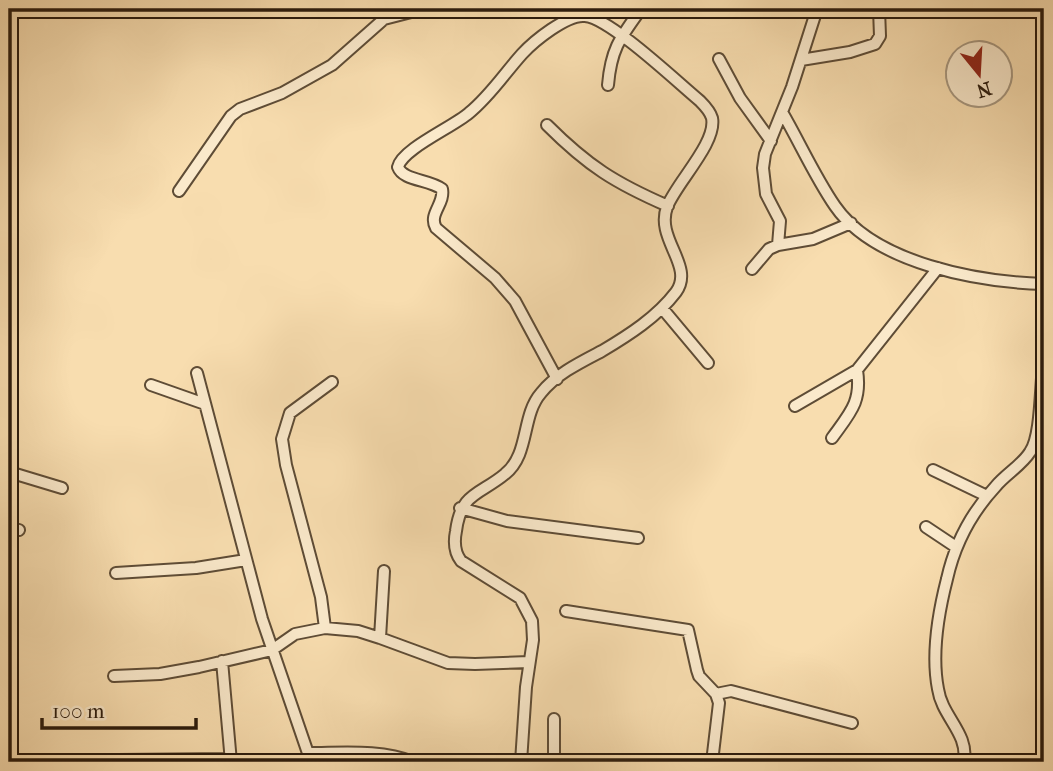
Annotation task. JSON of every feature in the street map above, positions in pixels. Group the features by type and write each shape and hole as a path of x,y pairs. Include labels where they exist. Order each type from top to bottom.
{"street":[{"path":"179,191 231,116 240,109 282,93 332,65 384,19 423,9"},
{"path":"608,85 611,55 641,9"},
{"path":"778,245 780,221 763,182 763,168 817,9"},
{"path":"801,60 875,44 880,36 879,9"},
{"path":"521,762 533,630 526,607 520,598 457,556 455,538 460,508 469,498 506,474 517,460 531,412 540,393 557,379 645,323 677,291 682,275 667,239 664,218 680,183 705,144 712,118 700,101 622,36 587,16 576,16 522,54 491,92 468,114 405,155 398,167 404,176 432,182 442,189 443,198 434,215 433,223 436,228 495,278 515,301 557,379"},
{"path":"719,60 740,98 771,141"},
{"path":"782,112 835,207 868,238 889,250 938,268 988,279 1044,284"},
{"path":"547,125 576,154 603,174 668,206"},
{"path":"752,269 760,257 778,245 813,239 851,223"},
{"path":"795,406 857,370 938,268"},
{"path":"662,307 708,363"},
{"path":"964,762 966,753 963,737 946,712 938,691 935,639 946,579 956,547 975,511 1031,452 1037,436 1044,358"},
{"path":"832,438 857,400 857,370"},
{"path":"197,373 272,650 309,758 370,753 414,762"},
{"path":"325,628 321,597 286,465 282,439 290,413 332,382"},
{"path":"151,385 205,404"},
{"path":"933,470 987,496"},
{"path":"9,472 62,488"},
{"path":"460,508 507,521 638,538"},
{"path":"926,527 956,547"},
{"path":"116,573 196,568 246,560"},
{"path":"380,638 384,572"},
{"path":"566,611 685,628 690,633 699,676 716,694 719,703 712,762"},
{"path":"114,676 160,674 272,650 295,635 325,628 358,631 448,663 529,662"},
{"path":"117,760 231,761 222,661"},
{"path":"716,694 731,691 852,723"},
{"path":"554,719 554,762"}]}
